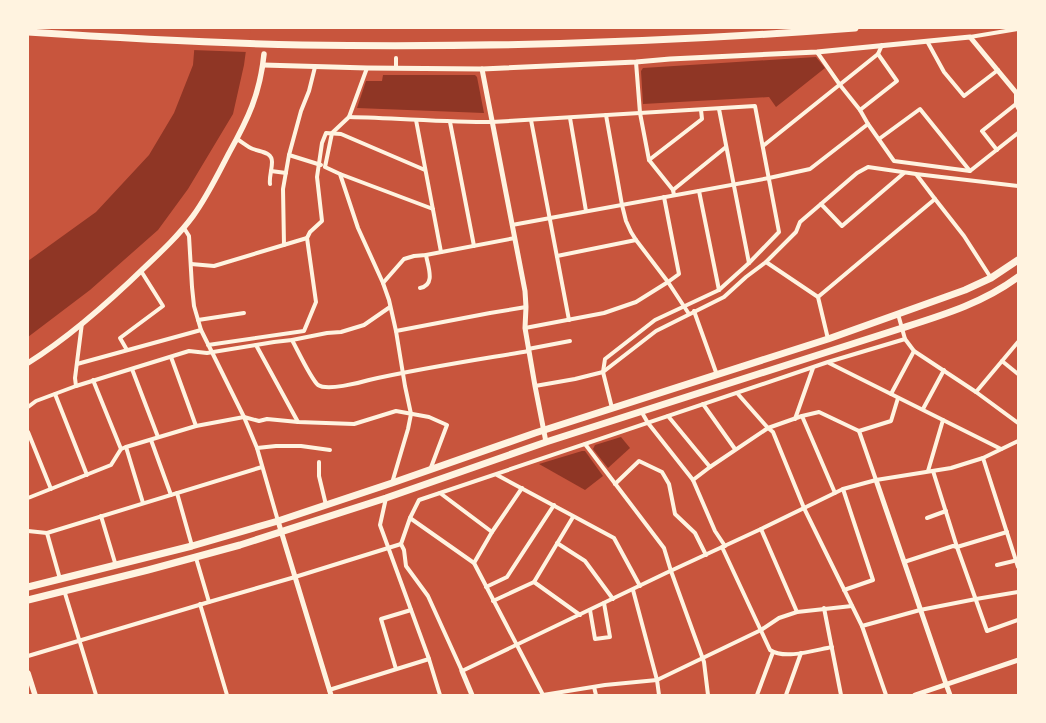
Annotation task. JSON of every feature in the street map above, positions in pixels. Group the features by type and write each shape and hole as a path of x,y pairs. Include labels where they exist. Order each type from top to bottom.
{"highway":[{"path":"28,32 132,39 258,44 424,46 721,37 855,28"},
{"path":"28,587 192,546 278,521 544,430 828,339 965,290 991,278 1018,260"},
{"path":"28,600 196,558 282,532 386,498 546,442 955,310 974,303 1018,277"}],"main road":[{"path":"28,363 56,345 82,324 127,285 184,228 203,201 237,139 253,105 261,77 264,54"},
{"path":"28,673 35,695"}],"street":[{"path":"263,65 482,69 636,62 818,52 970,37 1018,29"},
{"path":"970,37 1017,93 1017,106 982,131 997,150"},
{"path":"926,41 944,72 964,96 998,70"},
{"path":"763,146 878,54 882,45"},
{"path":"818,52 840,85 860,110 894,161 970,171 1018,133"},
{"path":"860,110 897,81 878,54"},
{"path":"396,58 396,68"},
{"path":"636,62 640,113 649,160 673,190 674,195"},
{"path":"284,245 283,189 289,154 315,67"},
{"path":"325,167 332,133 349,117 367,68"},
{"path":"482,69 524,291 526,307 525,328 528,350 546,442"},
{"path":"349,117 450,122 492,122 755,106 779,232 749,263 719,290 655,320 604,359 603,372 612,408"},
{"path":"719,108 749,263"},
{"path":"879,139 920,108 970,171"},
{"path":"649,160 702,119 701,110"},
{"path":"606,115 626,221 636,240 668,282 689,314"},
{"path":"570,118 586,211"},
{"path":"416,120 441,252"},
{"path":"531,120 569,320"},
{"path":"450,122 474,246"},
{"path":"512,225 769,178 810,169 868,124"},
{"path":"208,345 304,331 316,302 307,238 310,232 322,221 317,177 322,144 326,133 341,134 426,170"},
{"path":"237,139 253,149 262,151 270,156 272,161 269,178 270,184"},
{"path":"673,190 726,147"},
{"path":"289,154 433,209"},
{"path":"910,174 911,164"},
{"path":"535,386 575,379 603,372 656,331 724,297 746,277 766,262 796,232 800,222 858,173 868,167 910,174 1018,186"},
{"path":"271,171 286,173"},
{"path":"821,204 842,226 904,173"},
{"path":"340,174 358,228 383,283 396,331 411,414 392,483"},
{"path":"916,174 964,236 991,278"},
{"path":"699,191 719,290"},
{"path":"525,328 604,313 636,302 679,274 664,197"},
{"path":"818,297 934,199"},
{"path":"184,228 189,236 194,306 201,330 211,352 222,370 257,448 330,692 429,659"},
{"path":"190,264 214,266 307,238"},
{"path":"383,283 404,259 514,238"},
{"path":"557,256 636,240"},
{"path":"420,288 426,287 429,283 430,276 426,255"},
{"path":"766,262 818,297 828,339"},
{"path":"127,350 120,338 163,306 141,271"},
{"path":"28,407 36,401 93,380 189,351 207,353 341,332 364,325 390,307"},
{"path":"396,331 476,315 526,307"},
{"path":"694,311 716,375"},
{"path":"198,320 244,313"},
{"path":"898,314 905,339 914,351 976,392 1018,423"},
{"path":"76,386 75,378 82,324"},
{"path":"77,364 201,330"},
{"path":"472,695 428,596 406,566 404,550 401,544 418,500 497,475 584,444 828,362 905,339"},
{"path":"292,340 312,377 319,385 328,387 358,383 570,341"},
{"path":"976,392 1018,342"},
{"path":"256,345 298,422"},
{"path":"891,394 914,351"},
{"path":"171,357 196,426"},
{"path":"1002,361 1018,374"},
{"path":"828,362 1001,448"},
{"path":"795,419 813,368"},
{"path":"132,369 158,437"},
{"path":"923,409 944,370"},
{"path":"93,380 121,449"},
{"path":"737,393 773,432 804,508 862,626 886,695"},
{"path":"56,394 87,475"},
{"path":"693,480 735,449 768,428 802,416 819,412 859,431 891,421 898,398"},
{"path":"702,404 735,449"},
{"path":"28,498 111,465 121,449 126,447 196,426 244,417 259,421 266,419 354,424 396,411 429,417 447,425 429,470"},
{"path":"641,411 648,423 693,480 770,650 784,655 832,647"},
{"path":"668,416 710,467"},
{"path":"802,416 835,493"},
{"path":"943,420 930,471 946,511 957,547 987,631 1018,620"},
{"path":"859,431 950,695"},
{"path":"28,432 51,489"},
{"path":"151,440 171,495"},
{"path":"462,671 843,489 876,480 951,468 983,458 1018,441"},
{"path":"584,444 664,548 704,662 708,695"},
{"path":"257,448 301,446 330,450"},
{"path":"126,447 143,503"},
{"path":"983,458 1018,567"},
{"path":"615,484 639,461 662,472 669,484 675,514 695,534 706,555"},
{"path":"319,462 319,476 326,505"},
{"path":"28,531 47,533 262,466"},
{"path":"497,475 614,538 640,586"},
{"path":"474,563 492,532 522,488"},
{"path":"843,489 873,580 844,590"},
{"path":"177,493 192,546"},
{"path":"440,493 492,532"},
{"path":"386,498 380,525 429,659 440,695"},
{"path":"486,587 507,577 554,505"},
{"path":"927,518 946,511"},
{"path":"101,516 116,566"},
{"path":"494,601 534,582 573,517"},
{"path":"410,518 474,563 543,695 594,687 657,680 761,630 779,618 797,612 852,606"},
{"path":"761,529 797,612"},
{"path":"904,562 953,546 957,547 1007,532"},
{"path":"47,533 60,579"},
{"path":"557,543 585,561 613,599"},
{"path":"28,656 401,544"},
{"path":"196,558 209,602"},
{"path":"997,565 1017,560"},
{"path":"534,582 580,615"},
{"path":"64,590 96,695"},
{"path":"632,590 657,680 659,695"},
{"path":"862,626 920,610 1018,592"},
{"path":"590,610 595,639 610,637 604,603"},
{"path":"200,604 227,695"},
{"path":"824,608 840,695"},
{"path":"396,669 382,619 411,610"},
{"path":"757,695 773,652"},
{"path":"786,695 801,653"},
{"path":"916,695 1018,660"},
{"path":"594,687 596,695"}],"shaded area":[{"path":"196,28 249,28 244,65 233,114 188,189 158,230 90,290 28,337 28,261 96,212 149,155 174,113 193,65"},
{"path":"816,57 825,68 776,107 769,97 643,104 641,71 643,68"},
{"path":"383,75 475,75 477,77 484,113 357,108 366,81 382,81"},
{"path":"621,437 630,448 608,468 593,449 595,445"},
{"path":"585,451 603,476 585,490 539,464"}],"pier":[{"path":"194,28 251,28 247,52 192,50"}]}
